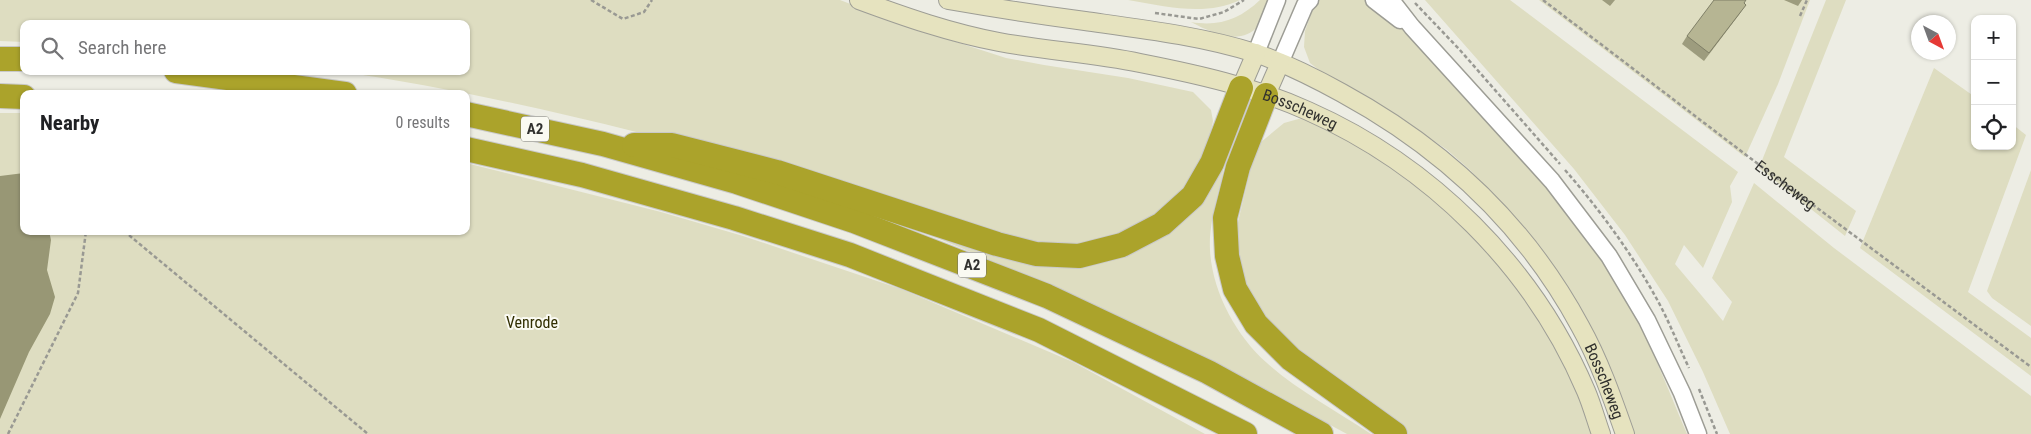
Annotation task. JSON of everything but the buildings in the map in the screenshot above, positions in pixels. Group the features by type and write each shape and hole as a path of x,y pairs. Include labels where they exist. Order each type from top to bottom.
{"highway":[{"path":"0,59 20,59"},
{"path":"205,75 316,90"},
{"name":"A2","path":"603,144 672,145 777,172 997,244 1036,254 1079,256 1122,244 1162,224 1193,196 1212,163 1241,88"},
{"path":"1266,95 1238,167 1225,218 1227,256 1235,289 1256,324 1291,360 1395,434"},
{"path":"0,96 20,97"},
{"name":"A2","path":"470,115 603,144 736,182 854,221 1039,292 1208,372 1321,434"},
{"name":"A2","path":"470,150 592,178 734,218 850,255 1039,330 1246,434"}],"main road":[{"name":"Bosscheweg","path":"859,0 945,29 1000,42 1138,62 1241,88 1306,110 1356,134 1395,158 1436,189 1482,233 1529,291 1559,338 1586,390 1601,434"},
{"name":"Bosscheweg","path":"948,0 1012,12 1148,30 1256,54 1321,81 1371,108 1416,138 1470,182 1504,217 1549,275 1580,326 1606,380 1625,434"},
{"path":"1241,88 1256,54"},
{"path":"1266,95 1280,63"}],"street":[{"path":"1256,54 1278,0"},
{"path":"1280,63 1305,5 1310,0"},
{"path":"1374,0 1412,27"},
{"path":"1391,0 1412,27 1552,181 1609,256 1647,320 1682,393 1698,434"}],"path":[{"path":"591,0 623,19 644,12 652,0"},
{"path":"1151,13 1199,19 1224,12 1244,0"},
{"name":"Esscheweg","path":"1543,0 1762,167 2031,367"},
{"path":"1800,16 1807,0"},
{"path":"8,434 78,293 85,235"},
{"path":"129,235 368,434"}],"green space":[{"path":"0,0 840,0 913,28 1006,58 1128,78 1193,92 1211,110 1213,121 1207,150 1189,182 1164,209 1117,237 1078,245 1043,246 693,146 470,95 470,90 447,90 361,75 470,75 470,20 20,20 20,42 0,41"},
{"path":"1128,0 1240,0 1213,8 1185,9"},
{"path":"1260,0 1272,0 1259,25 1252,32 1244,35 1235,37 1217,34 1191,22 1211,23 1228,20 1245,12"},
{"path":"1316,0 1368,0 1387,12 1419,44 1551,191 1599,255 1620,288 1646,337 1687,434 1630,434 1526,233 1470,170 1446,149 1363,94 1329,78 1310,63 1304,47 1305,31"},
{"path":"1425,0 1510,0 1738,172 1730,186 1732,202 1703,268 1684,245 1675,264 1723,321 1732,302 1712,278 1754,183 1834,248 2031,396 2031,434 1730,434 1703,372 1668,301 1625,235 1574,169"},
{"path":"1539,0 1810,0 1778,84 1745,157"},
{"path":"1826,0 1846,0 1784,157 1856,211 1845,236 1759,168"},
{"path":"1934,68 1971,94 1971,150 2016,150 2016,127 2026,135 1968,292 2031,338 2031,376 1860,248"},
{"name":"Venrode","path":"0,113 20,113 20,235 470,235 470,164 661,212 743,236 901,289 1073,362 1205,434 0,434"},
{"path":"1302,118 1354,143 1399,171 1437,200 1505,270 1526,298 1575,381 1596,434 1401,434 1251,314 1235,245 1238,222 1250,171 1261,142 1284,123"},
{"path":"1223,164 1212,223 1210,250 1215,281 1228,312 1245,340 1267,363 1304,391 1371,434 1347,434 1187,348 1086,301 921,231 1105,258"},
{"path":"2031,170 2031,326 1992,298 1987,291"}],"shaded area":[{"path":"20,174 20,235 50,235 51,240 47,270 55,297 50,314 29,352 0,419 0,176"}]}
